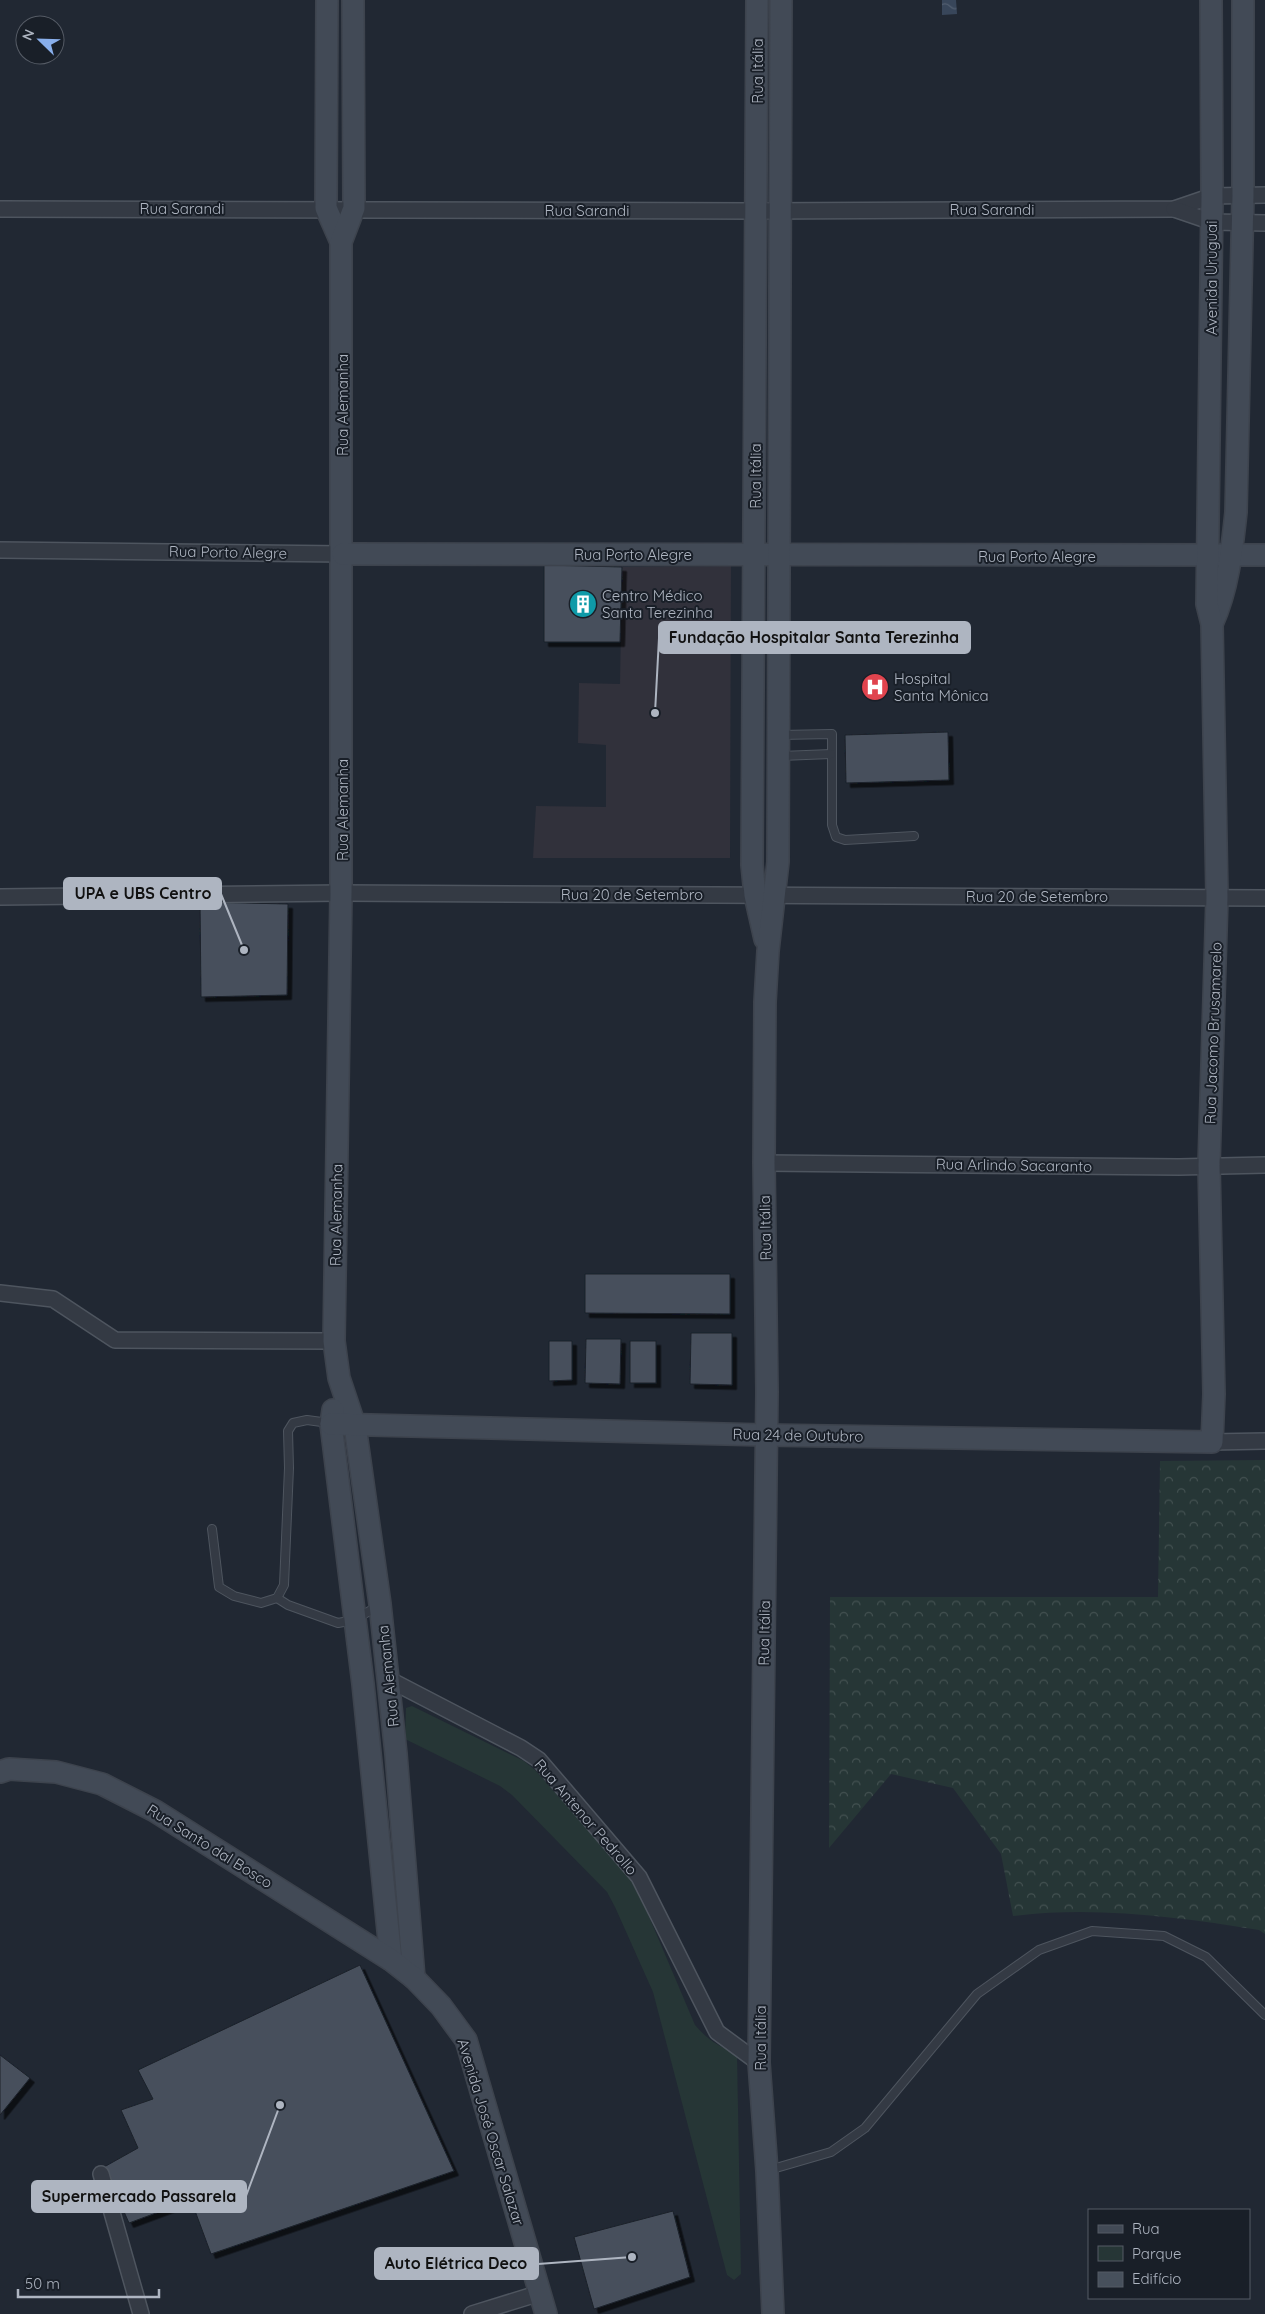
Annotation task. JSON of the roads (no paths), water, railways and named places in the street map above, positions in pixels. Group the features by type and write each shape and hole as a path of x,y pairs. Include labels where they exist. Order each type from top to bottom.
{"main road":[{"name":"Rua Alemanha","path":"327,0 326,208 341,242"},
{"name":"Rua Alemanha","path":"353,0 354,208 341,242 343,554 341,893 334,1341 339,1378 355,1426 380,1604 396,1754 403,1969"},
{"name":"Rua Itália","path":"757,0 752,865 765,895 768,951 765,1002 766,1435 759,2063 767,2171 773,2314"},
{"name":"Rua Itália","path":"765,895 778,862 781,0"},
{"name":"Avenida Uruguai","path":"1208,556 1212,222 1211,0"},
{"name":"Avenida Uruguai","path":"1231,555 1236,512 1240,348 1243,195 1243,0"},
{"path":"757,23 781,23"},
{"path":"1211,350 1240,348"},
{"name":"Rua Porto Alegre","path":"343,554 778,556 1265,555"},
{"name":"Rua Jacomo Brusamarelo","path":"1212,624 1222,604 1231,555"},
{"name":"Rua Jacomo Brusamarelo","path":"1208,556 1207,604 1212,624 1217,897 1209,1166 1214,1394 1212,1442"},
{"name":"Rua Alemanha","path":"339,1378 331,1424 354,1620 403,1969"},
{"name":"Rua 24 de Outubro","path":"331,1424 766,1435 1212,1442"},
{"name":"Rua Santo dal Bosco","path":"0,1772 9,1769 56,1772 102,1784 155,1811 403,1969"},
{"name":"Avenida José Oscar Salazar","path":"403,1969 441,2006 466,2040 546,2314"}],"street":[{"name":"Rua Sarandi","path":"0,209 354,208 757,211 1174,209 1212,196 1265,195"},
{"name":"Rua Sarandi","path":"1174,209 1212,222 1265,223"},
{"name":"Rua Porto Alegre","path":"0,550 343,554"},
{"name":"Rua 20 de Setembro","path":"0,897 341,893 1265,898"},
{"name":"Rua Arlindo Sacaranto","path":"764,1163 1209,1166 1265,1164"},
{"path":"0,1293 53,1299 115,1340 334,1341"},
{"name":"Rua 24 de Outubro","path":"1212,1442 1265,1441"},
{"name":"Rua Antenor Pedrollo","path":"388,1679 521,1748 540,1760 639,1877 717,2032 759,2063"},
{"path":"102,2174 141,2314"},
{"path":"472,2314 540,2293"}],"lane":[{"path":"778,746 832,734 832,825 836,836 845,840 914,836"},
{"path":"778,746 832,754"},
{"path":"212,1529 219,1587 234,1596 261,1603 277,1598 284,1585 289,1468 288,1431 293,1423 307,1420 331,1424"},
{"path":"277,1598 288,1605 338,1623 354,1620 380,1604"},
{"path":"767,2171 831,2152 865,2128 977,1994 1039,1950 1092,1931 1164,1936 1206,1957 1265,2016"}],"water":[{"path":"942,0 956,0 957,14 942,15"}],"place":[{"name":"Centro Médico Santa Terezinha","path":"583,604"},
{"name":"Hospital Santa Mônica","path":"875,687"},
{"name":"Fundação Hospitalar Santa Terezinha","path":"655,713"},
{"name":"UPA e UBS Centro","path":"244,950"},
{"name":"Supermercado Passarela","path":"280,2105"},
{"name":"Auto Elétrica Deco","path":"632,2257"}]}
